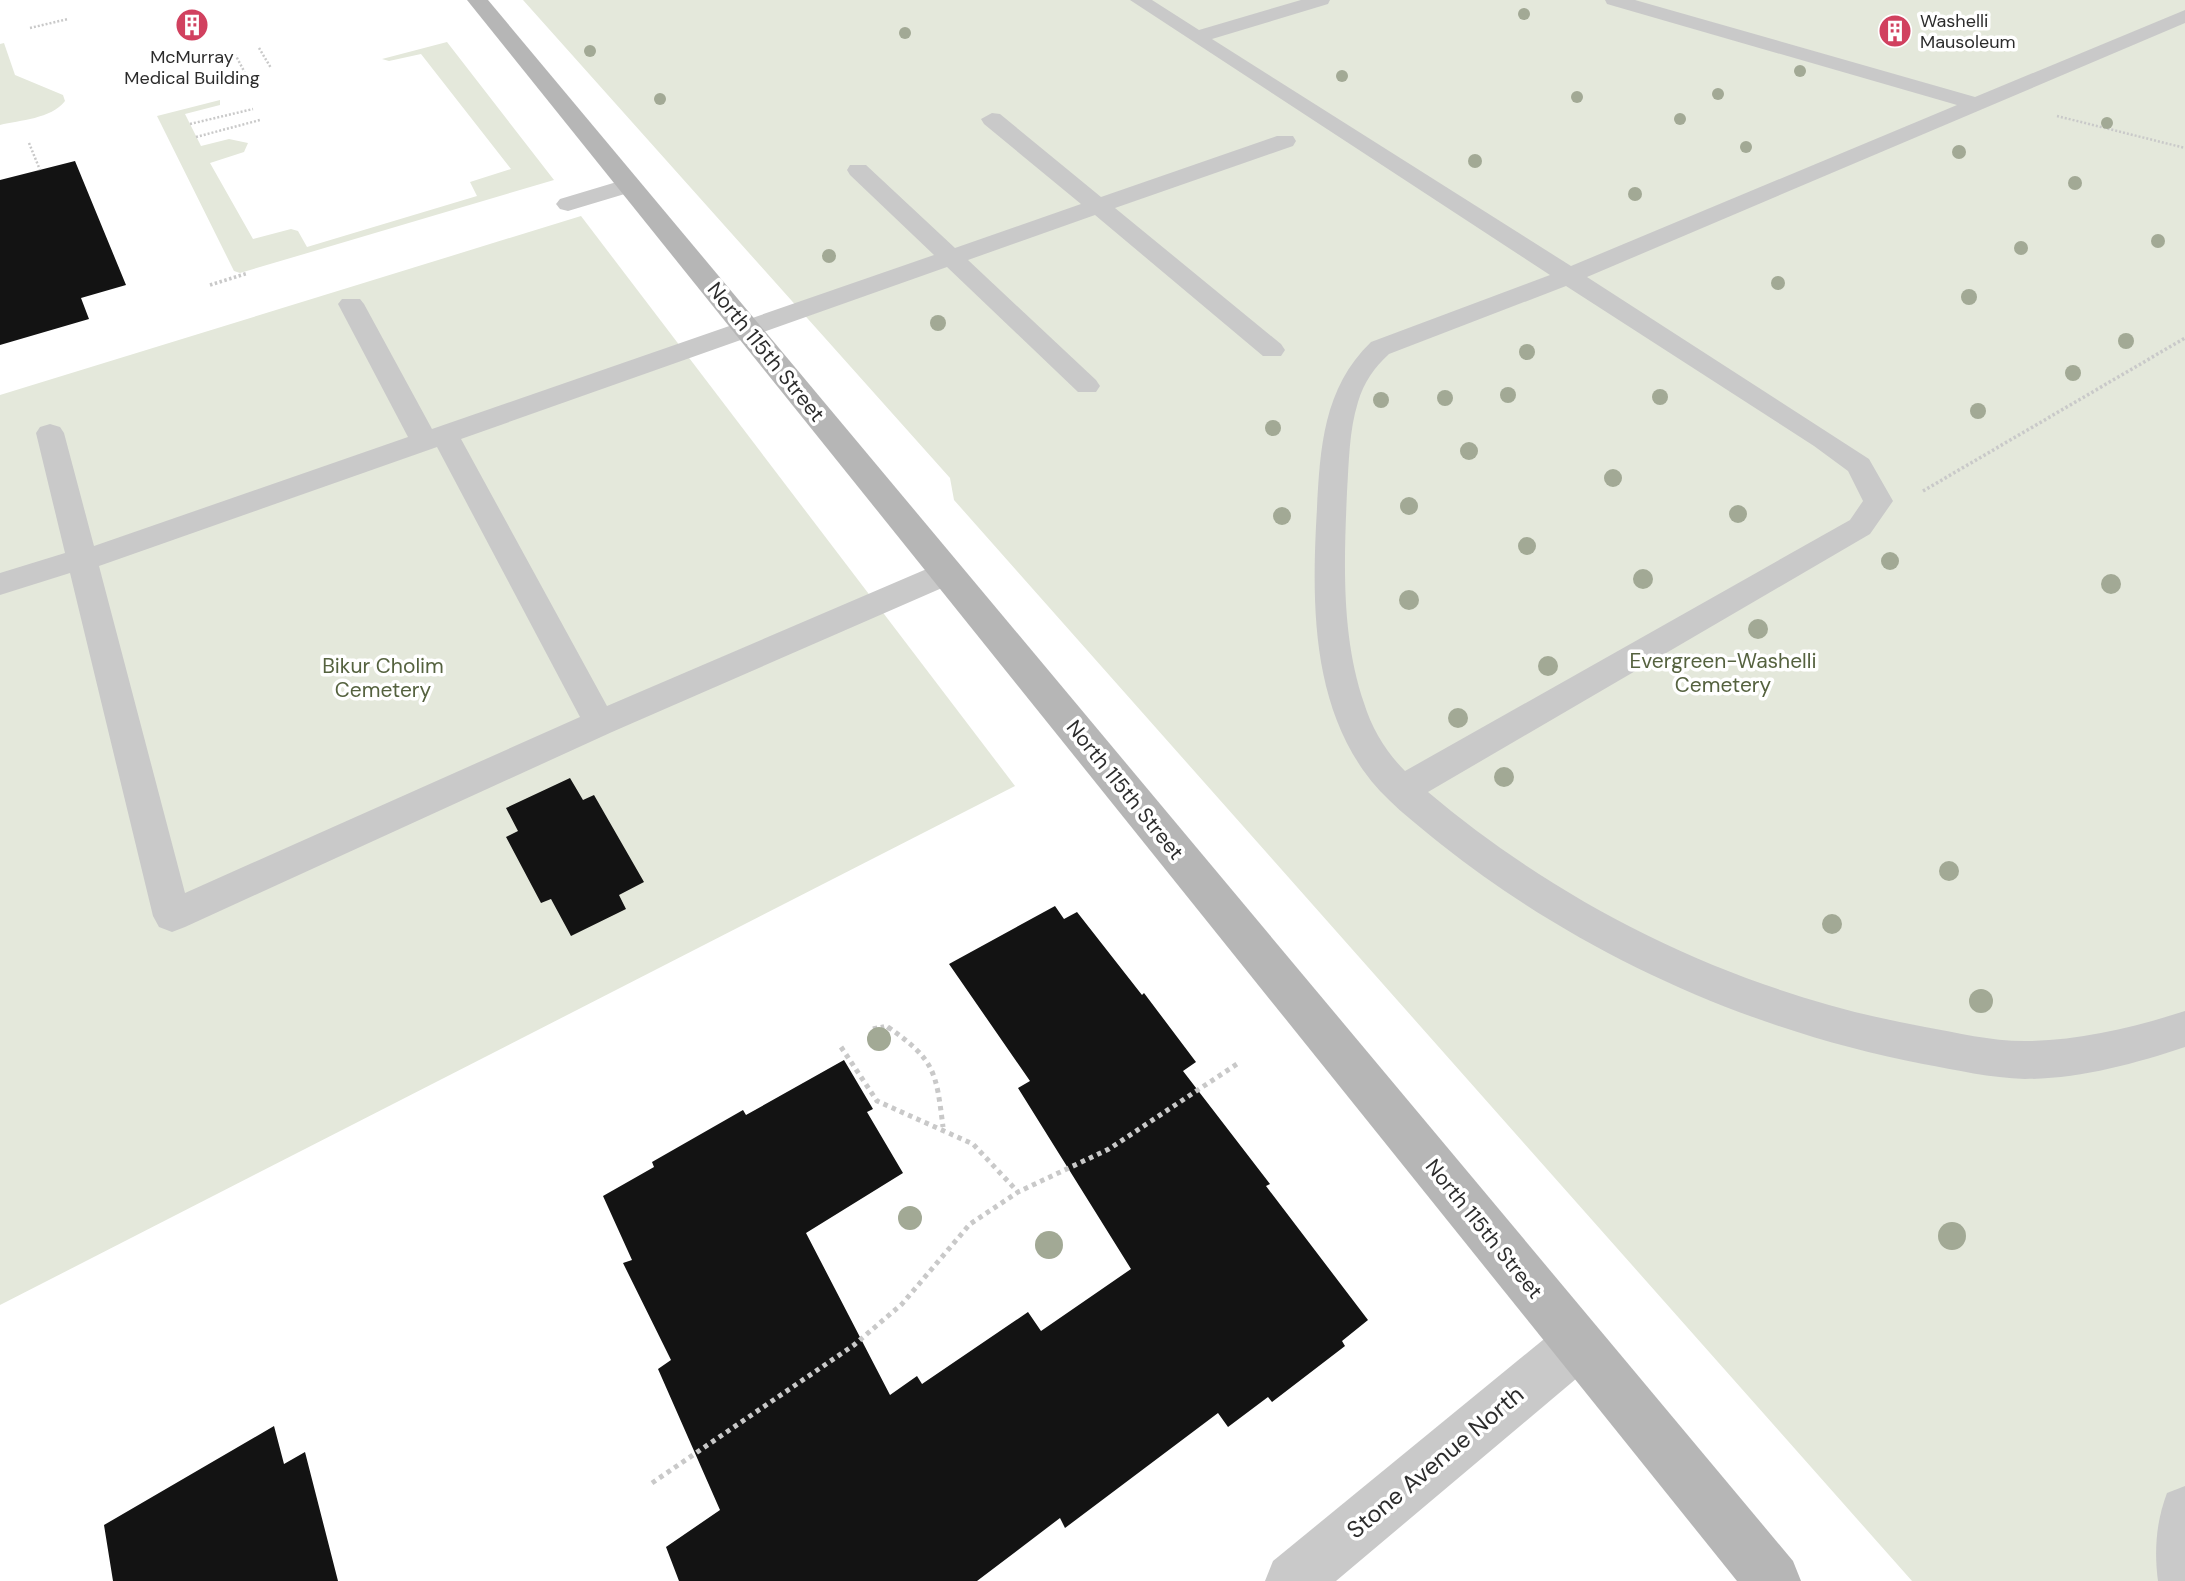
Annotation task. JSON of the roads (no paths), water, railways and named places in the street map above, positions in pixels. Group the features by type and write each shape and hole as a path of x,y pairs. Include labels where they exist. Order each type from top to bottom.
{"street":[{"name":"North 115th Street","path":"477,0 1773,1581"},
{"name":"Stone Avenue North","path":"1293,1581 1578,1344"}],"lane":[{"path":"1139,0 1569,275 1859,465 1878,500 1860,527 1401,790"},
{"path":"1196,37 1321,0"},
{"path":"1614,0 1982,101"},
{"path":"2185,16 1569,275 1380,348 1358,369 1347,391 1337,431 1331,540 1334,651 1349,713 1373,758 1401,790 1461,842 1528,887 1671,963 1828,1024 1909,1045 2029,1060 2160,1038 2185,1029"},
{"path":"992,119 1272,350"},
{"path":"0,584 53,565 82,561 1285,141"},
{"path":"858,170 1087,386"},
{"path":"568,204 629,185"},
{"path":"351,304 435,438 600,723"},
{"path":"50,433 172,916 600,723 947,573"},
{"path":"2184,1581 2180,1557 2185,1511"}],"place":[{"name":"McMurray Medical Building","path":"192,25"},
{"name":"Washelli Mausoleum","path":"1895,31"}],"park label":[{"name":"Evergreen-Washelli Cemetery","path":"1723,673"},
{"name":"Bikur Cholim Cemetery","path":"383,678"}]}
